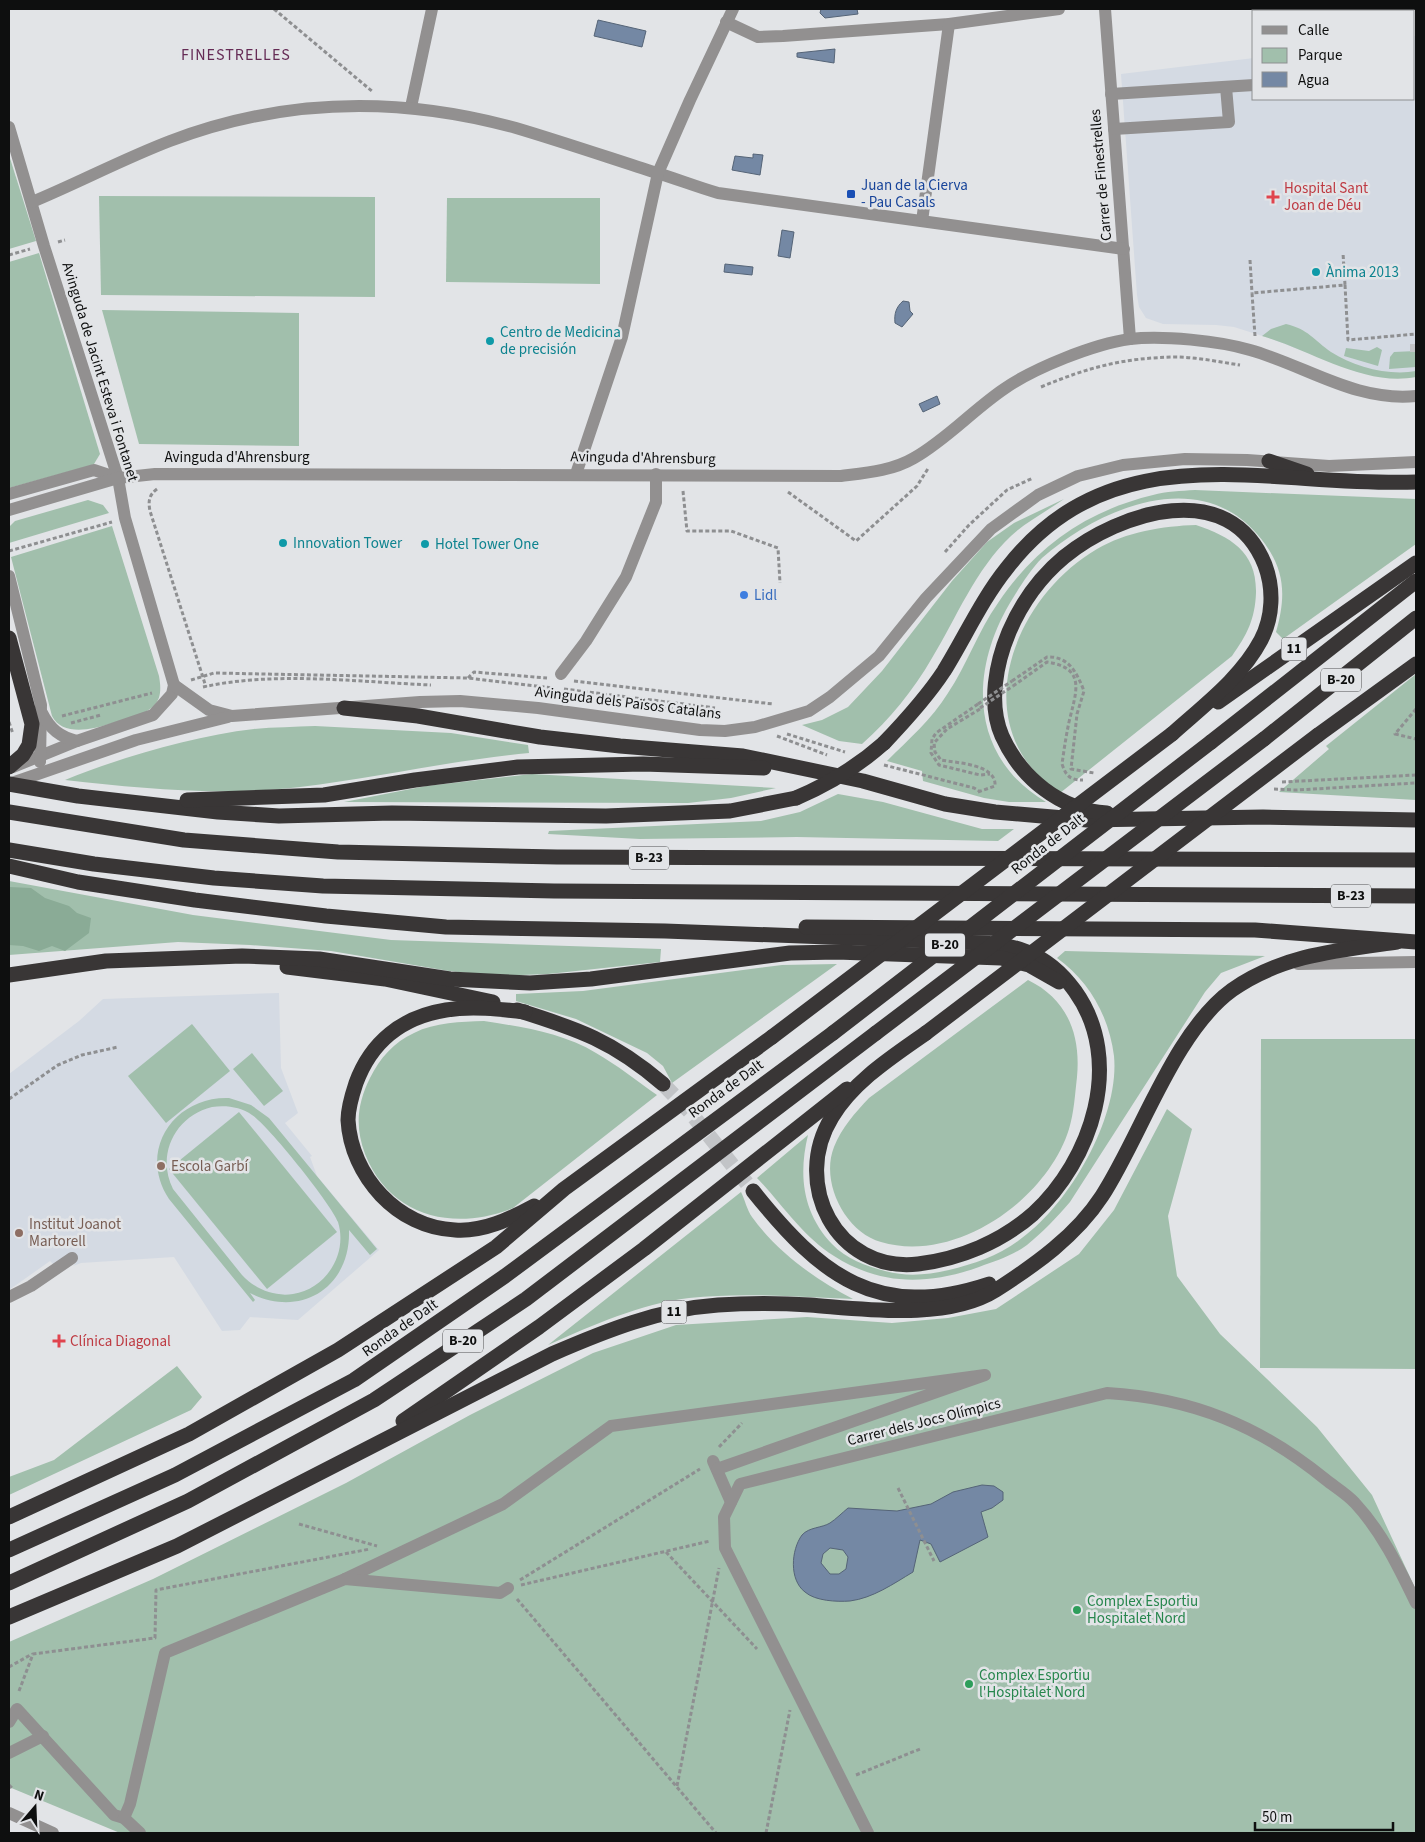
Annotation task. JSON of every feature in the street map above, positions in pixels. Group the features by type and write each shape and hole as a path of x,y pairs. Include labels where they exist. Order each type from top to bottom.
{"highway":[{"path":"1269,461 1330,481"},
{"path":"9,784 34,783 125,801 218,812 279,816 392,813 606,816 730,810 796,798 842,775 863,761 884,743 906,720 943,672 980,608 1007,568 1028,544 1071,510 1100,494 1169,476 1207,473 1330,481 1416,482"},
{"path":"9,1517 189,1434 338,1350 496,1247 564,1188 772,1037 1172,734 1232,678 1254,652 1266,626 1271,598 1268,572 1260,552 1252,541 1230,522 1205,512 1174,509 1132,520 1099,534 1064,558 1037,586 1013,622 1000,656 996,682 998,719 1001,733 1009,750 1030,778 1057,798 1094,812 1193,819"},
{"name":"11","path":"1172,734 1416,563"},
{"name":"Ronda de Dalt","path":"9,1550 175,1474 354,1380 505,1276 833,1033 1416,581"},
{"name":"B-20","path":"9,1583 188,1501 374,1400 526,1299 1264,739 1416,618"},
{"path":"9,638 28,707 32,734 23,755 9,768"},
{"path":"1371,695 1416,654"},
{"path":"9,1617 177,1546 279,1496 354,1454 539,1327 629,1261 823,1106 926,1033 1318,734 1416,664"},
{"path":"344,708 448,720 540,737 620,746 743,756 813,769 945,804 996,812 1087,820 1263,817 1416,820"},
{"path":"125,801 244,800 324,795 415,780 518,767 643,764 813,769"},
{"name":"B-23","path":"9,812 184,840 338,852 557,857 1416,860"},
{"name":"B-23","path":"9,850 113,866 214,878 323,886 554,892 1416,896"},
{"path":"9,866 78,882 185,899 326,916 446,927 664,931 960,942 1009,946 1025,951 1055,967 1065,977 1088,1011 1100,1064 1097,1098 1080,1149 1067,1175 1033,1214 994,1241 965,1253 916,1264 897,1264 878,1259 854,1247 841,1236 823,1209 818,1195 815,1170 820,1141 839,1106 883,1063"},
{"path":"664,931 826,926 1255,930 1416,942"},
{"path":"753,1191 793,1238 821,1264 853,1284 872,1290 902,1297 935,1296 981,1286 1017,1274 1066,1238 1092,1211 1117,1171 1165,1079 1193,1032 1210,1011 1231,991 1251,978 1318,953 1397,942"},
{"path":"9,976 106,960 242,956 319,959 450,979 530,983 591,979 790,953 972,955 1001,958 1029,965 1075,992"},
{"path":"168,957 259,963 384,979 462,994 525,1012 591,1035 632,1059 663,1084"},
{"path":"525,1012 460,1008 428,1014 398,1028 378,1044 362,1068 352,1095 348,1119 351,1139 355,1156 364,1174 389,1204 404,1215 427,1226 455,1230 480,1228 500,1223 564,1188"},
{"name":"11","path":"354,1454 552,1354 610,1330 663,1314 714,1305 747,1303 875,1310 926,1309 973,1299 994,1292 1017,1274"}],"street":[{"path":"411,107 432,9"},
{"path":"576,474 622,337 658,173 733,9"},
{"path":"726,22 758,37 949,24 1059,9"},
{"name":"Carrer de Finestrelles","path":"1105,9 1130,339"},
{"path":"922,221 949,24"},
{"path":"1111,94 1252,85"},
{"path":"1114,129 1229,122 1226,87"},
{"path":"32,202 171,141 245,118 302,108 374,105 411,107 514,128 658,173 686,185 718,193 1124,249"},
{"name":"Avinguda de Jacint Esteva i Fontanet","path":"9,127 118,478 124,518 174,685"},
{"name":"Avinguda d'Ahrensburg","path":"9,510 118,478 155,474 841,476 885,470 914,458 1004,388 1069,356 1130,339 1222,343 1273,358 1347,388 1373,395 1416,396"},
{"path":"9,494 94,470 104,461 107,443"},
{"name":"Avinguda dels Països Catalans","path":"174,685 209,710 232,716 460,701 538,708 700,730 725,731 755,728 809,711 830,697 879,656 926,598 991,529 1038,495 1078,476 1123,465 1185,459 1269,461 1329,466 1416,462"},
{"name":"Avinguda d'Ahrensburg","path":"94,470 118,478"},
{"path":"561,678 626,577 656,502 656,474"},
{"path":"9,576 42,713 41,755 34,783"},
{"path":"9,768 77,741 153,715 172,694 174,685"},
{"path":"42,713 53,723 62,738 77,741"},
{"path":"34,783 136,740 232,716"},
{"path":"1281,966 1349,961 1416,962"},
{"path":"9,1297 31,1286 72,1258"},
{"path":"124,1818 130,1804 165,1653 345,1579 502,1504 611,1426 985,1375 715,1465 731,1502"},
{"name":"Carrer dels Jocs Olímpics","path":"868,1833 725,1548 724,1516 740,1484 1107,1393 1147,1395 1189,1406 1240,1423 1300,1458 1355,1503 1393,1555 1416,1603"},
{"path":"345,1579 500,1593 508,1588"},
{"path":"9,1722 17,1710 114,1814 124,1818 140,1833"},
{"path":"9,1753 43,1736"},
{"path":"9,1814 53,1833"}],"path":[{"path":"274,9 374,93 374,105"},
{"path":"9,256 33,248"},
{"path":"1343,253 1348,340 1416,334"},
{"path":"1250,260 1255,338 1263,341"},
{"path":"1252,293 1345,285"},
{"path":"1034,390 1084,369 1123,360 1176,357 1248,366"},
{"path":"787,492 856,541 917,486 934,459"},
{"path":"922,467 928,463"},
{"path":"162,488 151,494 148,502 206,687"},
{"path":"656,491 692,491"},
{"path":"683,491 687,531 731,531 778,548 780,583"},
{"path":"778,491 796,492"},
{"path":"9,551 150,511"},
{"path":"990,774 980,775 939,765 931,753 932,739 936,732 1047,657 1054,657 1067,663 1077,674 1084,691 1077,714 1072,758"},
{"path":"973,794 995,786 996,781 984,768 941,760 935,752 934,743 947,729 1047,662 1062,666 1072,673 1077,684 1062,764 1064,774 1072,780"},
{"path":"468,678 474,672 561,678 780,705"},
{"path":"189,680 214,673 468,678 715,708"},
{"path":"200,688 220,682 297,680 375,682"},
{"path":"53,723 154,692"},
{"path":"1416,709 1395,734 1416,739"},
{"path":"53,723 102,714"},
{"path":"9,721 14,740 32,734"},
{"path":"777,736 832,757"},
{"path":"1296,790 1416,783"},
{"path":"9,1099 58,1065 82,1055 118,1047"},
{"path":"508,1588 715,1465 710,1456 752,1414 752,1406"},
{"path":"898,1488 934,1561"},
{"path":"298,1524 377,1546"},
{"path":"508,1588 725,1538"},
{"path":"9,1667 33,1654 155,1638 156,1590 365,1550"},
{"path":"666,1552 760,1652"},
{"path":"677,1786 719,1566"},
{"path":"508,1588 716,1833"},
{"path":"19,1691 33,1654"},
{"path":"766,1833 794,1687"},
{"path":"841,1780 920,1749"}],"shaded area":[{"name":"Hospital Sant Joan de Déu","path":"1416,36 1416,377 1384,377 1357,372 1272,339 1234,327 1163,324 1146,318 1139,307 1137,295 1121,74 1252,58 1252,100 1415,100"},
{"name":"Escola Garbí","path":"279,993 281,1068 298,1113 285,1123 312,1156 310,1157 317,1176 379,1250 298,1320 250,1317 240,1330 222,1331 174,1257 81,1263 73,1266 76,1263 68,1254 54,1265 50,1261 9,1290 9,1074 79,1021 103,999"}],"green space":[{"path":"9,155 36,241 9,249"},
{"path":"99,196 375,197 375,297 101,295"},
{"path":"447,198 600,198 600,284 446,282"},
{"path":"39,253 100,454 94,464 89,466 9,488 9,262"},
{"path":"102,310 299,313 299,446 139,444"},
{"path":"1286,324 1300,329 1331,352 1350,362 1383,371 1416,371 1416,377 1396,379 1357,372 1262,336 1271,329"},
{"path":"1377,347 1382,350 1378,366 1344,356 1346,348 1369,351"},
{"path":"1416,351 1416,367 1389,369 1390,357 1394,352"},
{"path":"1195,490 1416,499 1416,544 1283,639 1276,632 1282,605 1281,580 1278,569 1273,557 1257,534 1233,513 1207,502 1178,499 1149,502 1120,511 1091,524 1065,540 1038,562 1013,598 999,625 989,653 984,681 984,709 990,736 1002,761 1020,783 1046,802 1009,802 984,798 923,781 922,771 887,761 942,703 998,603 1029,564 1046,548 1085,521 1129,502 1174,491"},
{"path":"1064,499 1023,526 998,549 967,594 917,682 891,715 862,744 839,741 802,725 822,720 848,707 882,671 952,581 987,542 1014,523"},
{"path":"88,500 103,505 109,513 9,543 9,527 15,521"},
{"path":"1196,525 1231,541 1240,548 1252,567 1256,593 1254,611 1246,634 1232,656 1060,793 1030,766 1013,735 1006,701 1010,666 1022,631 1041,599 1067,571 1097,549 1132,534 1171,527"},
{"path":"112,526 159,676 159,698 154,706 143,713 108,725 81,730 69,729 59,724 52,716 11,557"},
{"path":"1416,674 1416,800 1279,792 1329,749 1326,746"},
{"path":"315,726 451,733 528,745 529,753 270,790 182,790 65,780 110,763 182,742 254,729"},
{"path":"532,774 776,788 731,798 688,803 344,802 426,786"},
{"path":"838,794 883,802 982,829 1014,829 998,841 797,837 640,839 548,834 549,831 761,821 800,812"},
{"path":"9,881 193,915 391,940 661,949 660,962 548,974 498,976 449,971 331,951 250,945 178,942 9,955"},
{"path":"9,887 31,888 45,898 69,906 77,913 91,918 89,933 65,951 52,946 39,951 23,946 9,945"},
{"path":"1065,951 1265,956 1221,973 1205,992 1070,1202 1044,1230 1021,1249 998,1260 960,1273 941,1277 905,1280 869,1273 852,1266 834,1256 812,1239 757,1178 808,1135 803,1165 805,1193 815,1220 832,1244 844,1254 878,1269 909,1275 925,1274 949,1270 976,1262 1002,1251 1018,1241 1037,1226 1055,1206 1072,1184 1087,1159 1109,1106 1114,1080 1114,1056 1102,1013 1079,977 1057,958"},
{"path":"837,964 672,1083 663,1066 647,1053 576,1019 516,1001 516,994 583,991 782,965"},
{"path":"1028,980 1053,997 1062,1008 1074,1032 1077,1046 1077,1077 1072,1117 1058,1155 1041,1180 1019,1202 994,1220 967,1235 938,1244 909,1246 881,1242 868,1236 856,1228 847,1217 833,1190 830,1175 831,1161 834,1147 841,1133 869,1098"},
{"path":"484,1021 527,1028 570,1040 604,1058 657,1095 513,1208 491,1215 468,1219 426,1214 407,1205 390,1192 376,1175 365,1154 360,1134 359,1116 362,1097 378,1064 388,1051 400,1041 422,1029 457,1022"},
{"path":"192,1024 230,1071 166,1123 128,1076"},
{"path":"1261,1039 1416,1039 1416,1369 1260,1368"},
{"path":"252,1053 283,1091 264,1106 233,1069"},
{"path":"229,1098 251,1105 269,1118 377,1249 370,1255 349,1230 347,1250 342,1268 332,1282 319,1293 304,1300 287,1302 269,1300 250,1293 255,1300 253,1302 169,1199 160,1181 157,1163 159,1145 166,1130 177,1116 192,1106 209,1100","holes":["217,1106 243,1110 260,1122 285,1149 312,1183 338,1222 340,1246 337,1258 332,1268 324,1277 305,1291 286,1295 272,1293 259,1288 247,1280 173,1189 168,1176 167,1163 168,1150 172,1139 188,1119 199,1112"]},
{"path":"1167,1109 1192,1129 1168,1216 1177,1276 1220,1334 1317,1427 1372,1495 1416,1590 1416,1833 120,1833 9,1787 9,1642 153,1579 346,1483 470,1415 593,1353 676,1325 807,1317 892,1323 948,1318 996,1309 1079,1254 1114,1210"},
{"path":"239,1112 337,1232 267,1289 169,1169"},
{"path":"741,1192 752,1217 773,1242 811,1274 853,1299 750,1295 689,1298 635,1310 548,1345"},
{"path":"177,1366 202,1397 191,1410 9,1495 9,1477 54,1460"}],"water":[{"path":"821,9 857,9 858,14 825,18 820,13"},
{"path":"598,20 646,31 642,47 594,36"},
{"path":"835,49 834,63 797,57 797,53"},
{"path":"753,154 763,155 760,175 732,170 735,156 753,158"},
{"path":"782,230 794,232 790,258 778,256"},
{"path":"725,264 753,267 752,275 724,272"},
{"path":"903,301 909,302 910,311 913,314 902,327 895,323 895,317 897,308"},
{"path":"937,396 940,404 923,412 919,404"},
{"path":"982,1485 994,1486 1003,1492 1003,1500 992,1508 981,1512 988,1537 940,1562 931,1544 920,1540 913,1572 867,1597 850,1601 826,1600 809,1595 800,1587 796,1580 793,1565 798,1541 805,1532 830,1523 848,1508 897,1511 931,1504 953,1492","holes":["830,1548 843,1550 848,1557 846,1569 839,1574 830,1574 821,1563 823,1554"]}],"tunnel":[{"path":"1416,344 1416,352"},
{"path":"663,1084 690,1112 753,1191"}],"place":[{"name":"Juan de la Cierva - Pau Casals","path":"851,194"},
{"name":"Hospital Sant Joan de Déu","path":"1273,197"},
{"name":"Ànima 2013","path":"1316,272"},
{"name":"Centro de Medicina de precisión","path":"490,341"},
{"name":"Innovation Tower","path":"283,543"},
{"name":"Hotel Tower One","path":"425,544"},
{"name":"Lidl","path":"744,595"},
{"name":"Escola Garbí","path":"161,1166"},
{"name":"Institut Joanot Martorell","path":"19,1233"},
{"name":"Clínica Diagonal","path":"59,1341"},
{"name":"Complex Esportiu Hospitalet Nord","path":"1077,1610"},
{"name":"Complex Esportiu l'Hospitalet Nord","path":"969,1684"}],"district":[{"name":"FINESTRELLES","path":"236,55"}]}
